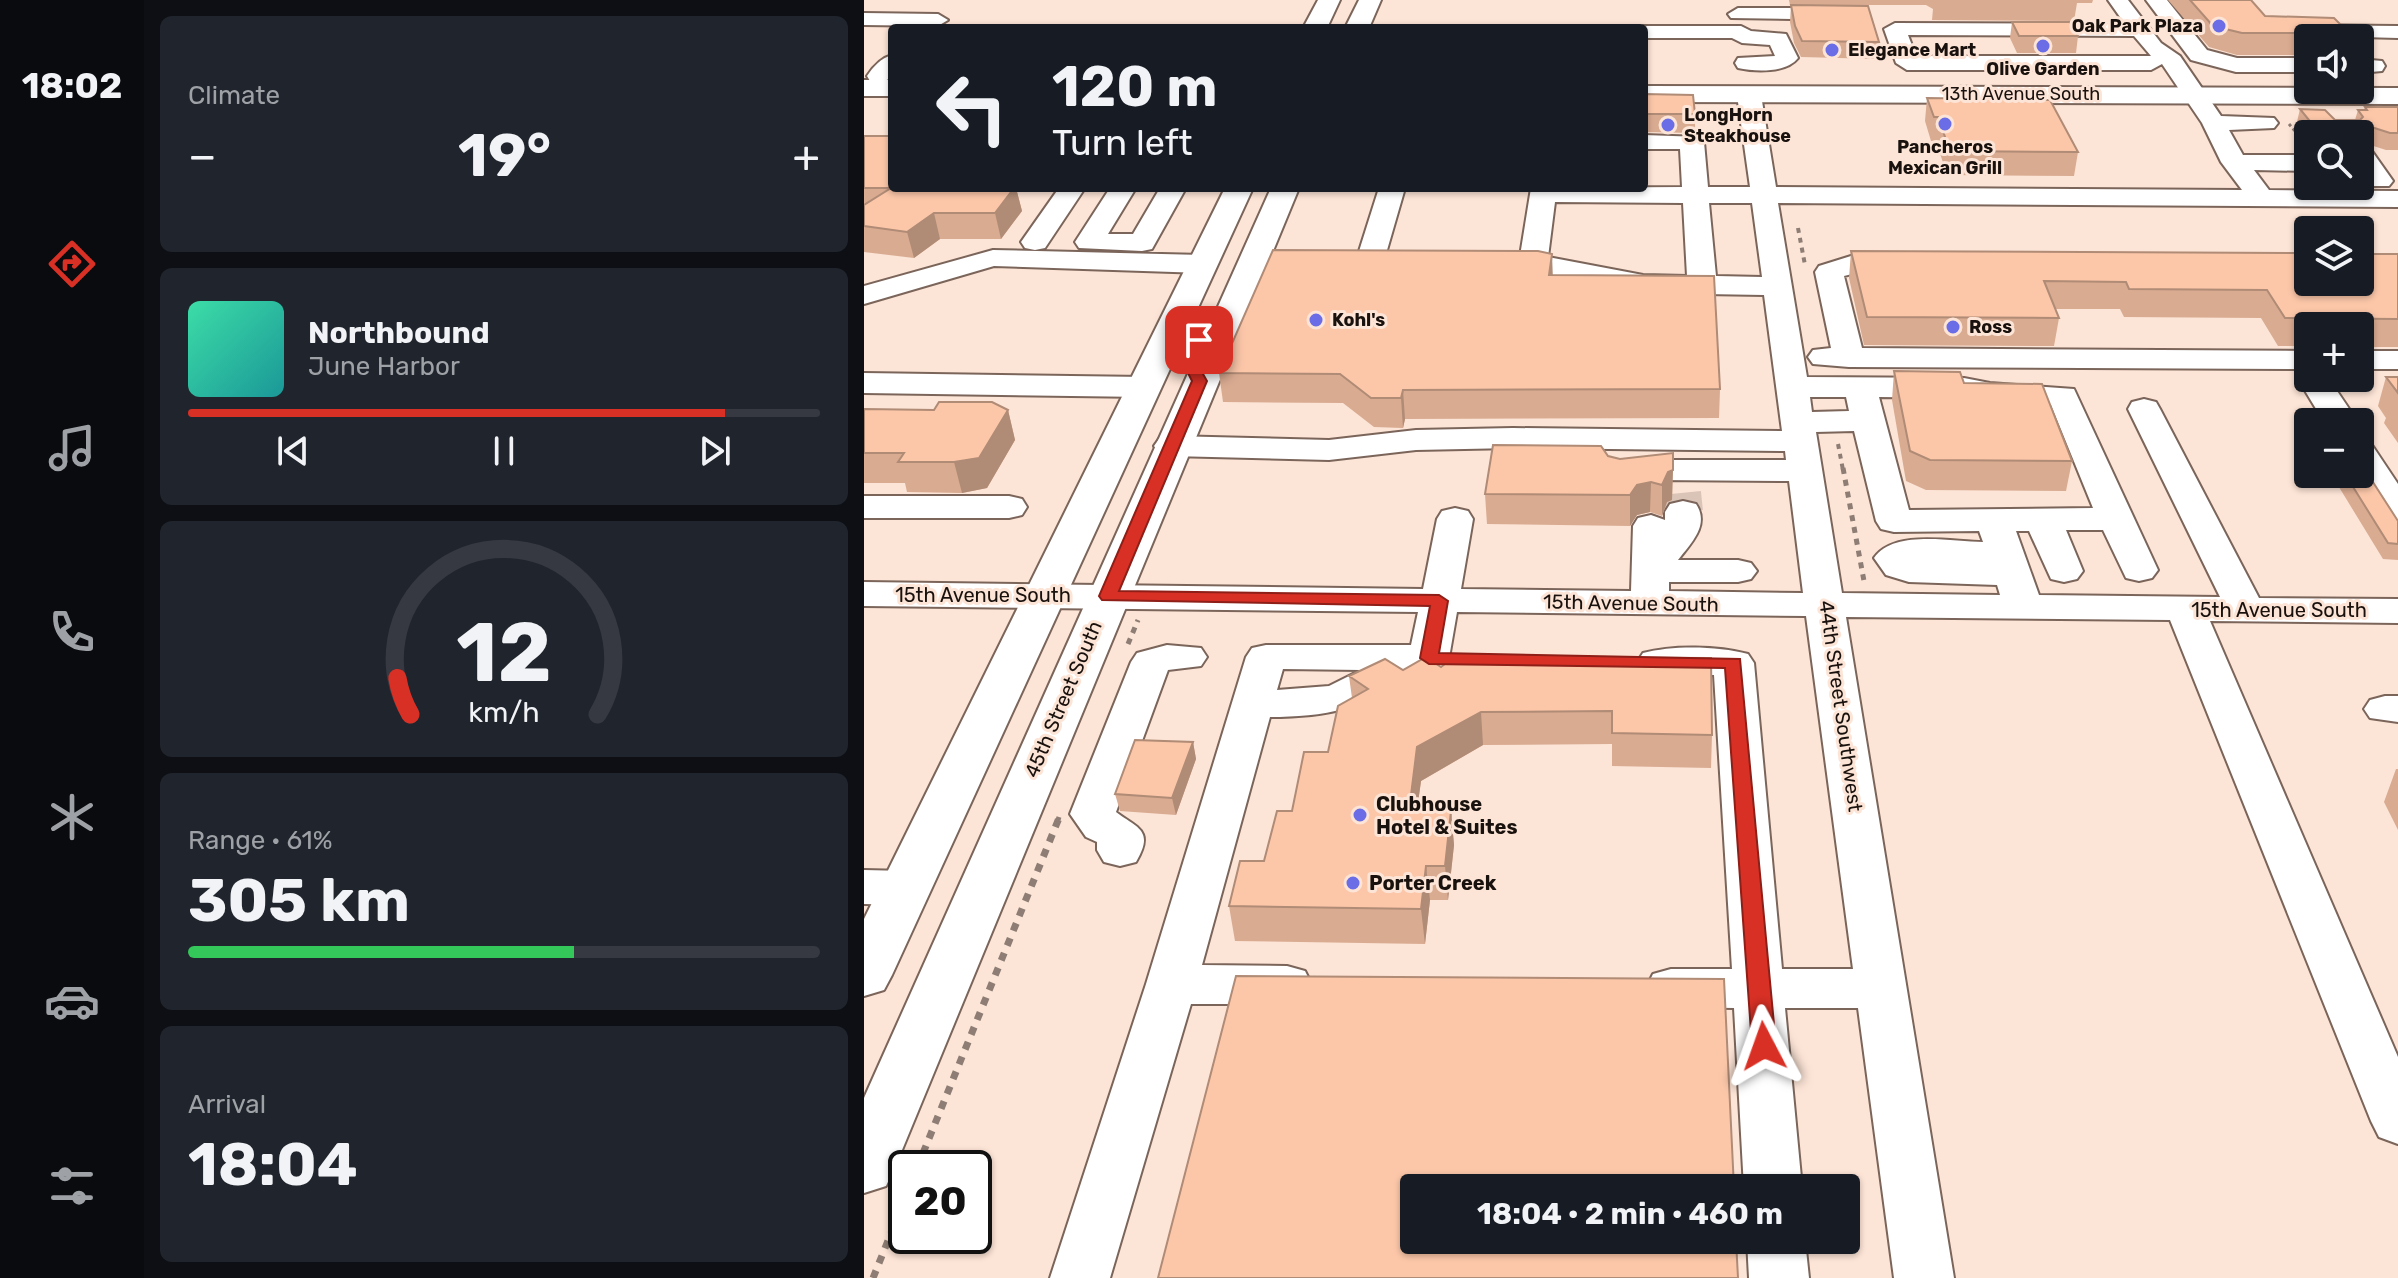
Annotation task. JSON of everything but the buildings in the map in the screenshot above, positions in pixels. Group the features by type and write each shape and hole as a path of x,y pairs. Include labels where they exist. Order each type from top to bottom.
{"main road":[{"path":"1317,24 1329,0"},
{"path":"1356,0 1356,24"},
{"path":"1358,24 1370,0"},
{"name":"13th Avenue South","path":"1648,80 1748,79 1770,87 1856,87 1954,71 2151,52 2294,78"},
{"name":"13th Avenue South","path":"1648,91 1748,79 2151,52 2398,96"},
{"path":"2374,73 2398,80"},
{"path":"864,975 885,888 1043,595 1237,192"},
{"path":"1248,192 1225,254 1239,262 1270,263"},
{"name":"45th Street South","path":"864,1167 1122,610 1167,457 1200,381 1270,263 1284,192"},
{"path":"1200,381 1191,365 1229,278 1226,271 1216,265 1203,264"},
{"path":"1145,387 1162,387 1173,392 1173,401 1156,437 1155,455 1167,457"}],"street":[{"path":"2156,0 2199,55 2236,65 2294,65"},
{"path":"1648,32 1739,21 1812,7 1868,14 2083,22 2151,52 2214,123 2230,156 2261,198"},
{"path":"889,24 939,19"},
{"path":"1739,21 1778,39 1787,58 1748,79 1739,21"},
{"path":"2083,22 1987,29 1895,29 1907,63 1954,71 2004,63 2108,64 2151,52 2192,48"},
{"path":"2083,22 2108,64"},
{"path":"1940,29 1954,71"},
{"path":"1987,29 2004,63"},
{"path":"2269,31 2398,32"},
{"path":"2151,52 2202,132 2230,156 2294,162"},
{"name":"44th Street Southwest","path":"1748,79 1924,1278"},
{"path":"2214,123 2266,123"},
{"path":"1648,142 1692,142 1702,285"},
{"path":"1035,242 1069,192"},
{"path":"1089,242 1120,192"},
{"path":"864,295 993,258 1035,242 1142,243 1171,192"},
{"path":"1337,264 1382,264 1391,192"},
{"path":"1533,265 1544,192"},
{"path":"1582,192 2261,198 2294,195"},
{"path":"2374,197 2398,199"},
{"path":"993,258 1203,264"},
{"path":"1478,264 1564,268 1628,283 1777,286"},
{"path":"1925,265 1851,265 1829,272 1894,521 2009,564 2043,520"},
{"path":"2374,360 2398,360"},
{"path":"1738,571 1650,587 1655,494 1797,416 1859,389 2294,375"},
{"path":"864,383 1145,387"},
{"path":"1167,457 1329,450 1416,440 1513,438 1797,416 1859,389 1964,388 1990,393 2063,396 2139,570"},
{"path":"2144,409 2245,609"},
{"path":"2374,474 2398,512"},
{"path":"864,507 1009,507"},
{"path":"1080,1278 1171,984 1253,703 1316,704 1335,700 1386,673 1429,659 1455,519"},
{"path":"2043,520 2116,519"},
{"path":"2043,520 2064,571"},
{"name":"15th Avenue South","path":"864,594 1043,595 1122,610 1439,601 1650,587 1826,605 2009,564 2185,609 2398,611"},
{"path":"2185,609 2398,1121"},
{"path":"1120,850 1120,834 1102,826 1093,814 1151,662 1167,657 1187,657"},
{"path":"1612,661 1734,663 1761,989 1772,1174"},
{"path":"1171,984 1326,986"},
{"path":"1620,988 1882,989"},
{"path":"1777,1254 1779,1278"}],"path":[{"path":"1122,610 1125,653"},
{"path":"924,1150 1061,812"},
{"path":"873,1278 888,1241"}],"tunnel":[{"path":"1681,493 1683,512"}],"place":[{"name":"Oak Park Plaza","path":"2219,26"},
{"name":"Olive Garden","path":"2043,46"},
{"name":"Elegance Mart","path":"1832,50"},
{"name":"Pancheros Mexican Grill","path":"1945,124"},
{"name":"LongHorn Steakhouse","path":"1668,125"},
{"name":"Kohl's","path":"1316,320"},
{"name":"Ross","path":"1953,327"},
{"name":"Clubhouse Hotel & Suites","path":"1360,815"},
{"name":"Porter Creek","path":"1353,883"}],"route":[{"path":"1199,340 1191,365 1200,381 1108,596 1439,601 1429,658 1734,663 1764,1046"}]}
